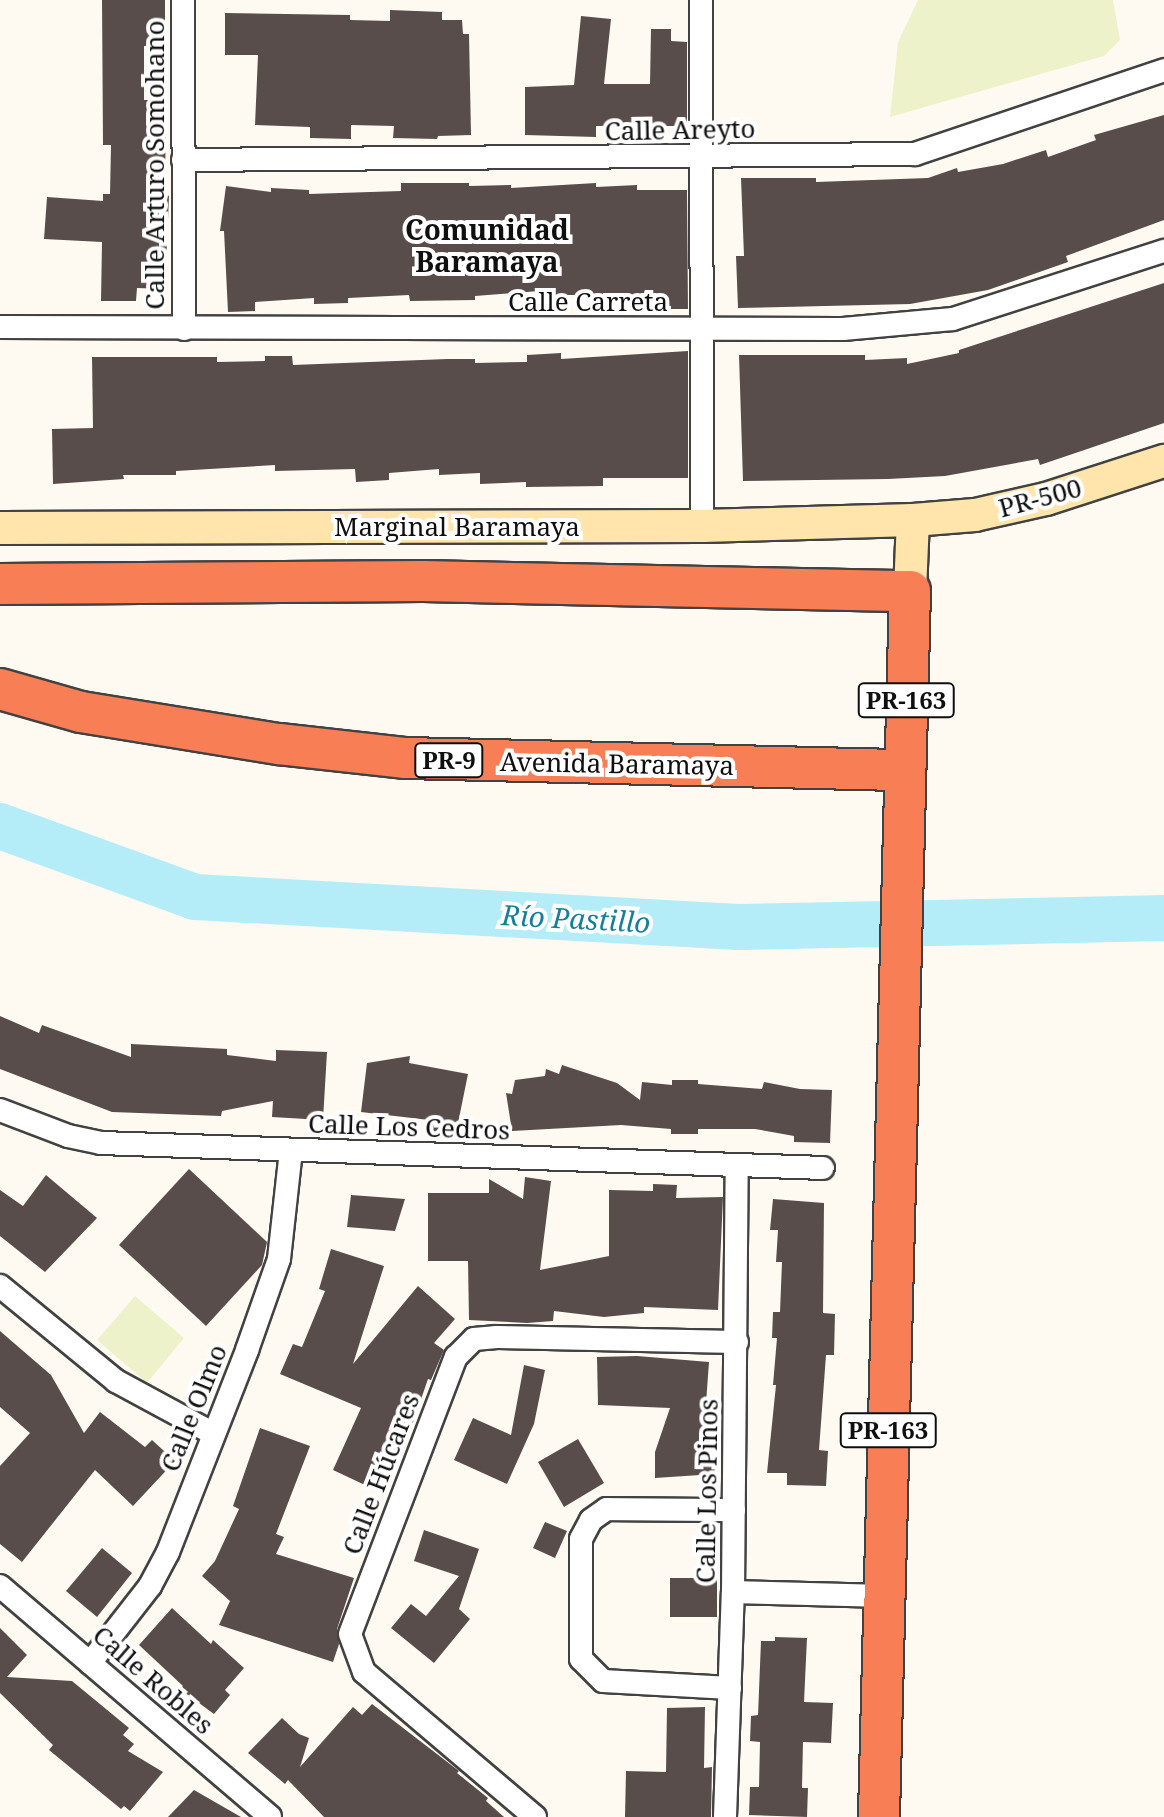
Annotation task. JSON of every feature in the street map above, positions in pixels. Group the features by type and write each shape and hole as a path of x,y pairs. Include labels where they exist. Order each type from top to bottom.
{"highway":[{"path":"0,584 423,581 910,591"},
{"name":"PR-163","path":"879,1817 902,809 910,591"},
{"name":"Avenida Baramaya","path":"0,689 81,712 279,744 406,758 904,770"}],"street":[{"name":"Calle Arturo Somohano","path":"183,0 184,329"},
{"path":"701,0 702,526"},
{"name":"Calle Areyto","path":"183,160 915,154 1164,70"},
{"name":"Calle Carreta","path":"0,327 843,329 953,319 1164,251"},
{"name":"PR-500","path":"913,520 975,515 1046,499 1164,461"},
{"name":"Marginal Baramaya","path":"0,528 702,526 913,520"},
{"name":"PR-163","path":"910,591 913,520"},
{"name":"Calle Los Cedros","path":"0,1110 68,1136 101,1143 823,1168"},
{"name":"Calle Olmo","path":"90,1663 150,1586 168,1552 279,1259 291,1151"},
{"name":"Calle Los Pinos","path":"725,1817 733,1592 737,1166"},
{"path":"0,1286 116,1381 212,1433"},
{"name":"Calle Húcares","path":"535,1817 364,1672 350,1634 456,1357 474,1339 497,1337 737,1342"},
{"path":"730,1688 603,1681 581,1659 581,1539 591,1520 607,1509 734,1510"},
{"name":"Calle Robles","path":"0,1586 270,1817"},
{"path":"733,1592 884,1596"}],"green space":[{"path":"918,0 1113,0 1120,40 1104,56 890,117 898,42"},
{"path":"135,1296 184,1338 147,1383 97,1340"}],"building":[{"path":"102,0 165,0 165,46 144,46 144,100 166,100 165,194 169,196 165,289 137,288 136,301 101,301 102,242 44,239 47,197 103,201 103,194 110,194 111,145 103,145"},
{"path":"390,10 442,12 442,20 462,20 463,34 469,34 471,135 438,136 437,139 393,138 394,126 351,125 351,139 310,138 310,127 255,125 258,55 225,55 225,13 350,15 350,20 390,21"},
{"path":"581,16 611,19 604,84 650,84 651,29 671,29 671,41 687,42 687,126 596,126 596,137 525,135 525,87 574,85"},
{"path":"1164,115 1164,220 1066,256 1068,262 988,290 910,304 738,308 736,256 744,256 741,178 816,178 816,182 928,178 957,168 958,172 1003,164 1046,150 1048,157 1096,140 1094,135"},
{"path":"401,183 469,183 469,186 511,185 511,188 596,183 596,187 637,185 637,190 687,190 688,309 654,309 654,301 617,301 617,295 551,295 551,290 475,296 475,300 410,301 409,295 348,298 348,303 314,304 314,298 255,302 255,311 228,312 224,231 220,231 226,186 271,192 271,188 309,190 309,194 401,191"},
{"path":"1164,283 1164,423 1040,465 1038,459 945,476 743,481 739,355 865,355 865,360 907,358 907,364 959,353 959,350"},
{"path":"688,351 688,478 603,478 603,486 526,487 526,482 480,484 480,473 439,475 439,469 389,473 389,480 356,482 355,469 275,471 275,465 176,471 176,475 123,475 124,479 53,484 52,429 93,428 92,357 217,357 217,362 265,361 265,356 292,356 293,365 447,359 475,359 475,363 527,362 527,355 561,353 561,359"},
{"path":"0,1016 39,1033 42,1025 131,1057 131,1044 227,1049 227,1055 276,1061 276,1050 327,1052 323,1120 272,1117 273,1101 222,1111 221,1116 112,1112 0,1069"},
{"path":"410,1056 409,1063 468,1074 456,1133 429,1134 429,1120 361,1112 367,1063"},
{"path":"562,1065 617,1083 640,1100 642,1082 672,1085 672,1080 698,1080 698,1084 762,1089 764,1082 800,1089 832,1090 830,1143 794,1142 794,1136 755,1129 698,1129 698,1134 671,1134 671,1129 621,1125 512,1131 506,1093 512,1094 515,1080 545,1076 546,1069 559,1074"},
{"path":"189,1169 267,1242 262,1265 206,1326 119,1245"},
{"path":"46,1175 97,1218 45,1272 0,1236 0,1190 23,1206"},
{"path":"525,1177 551,1181 540,1270 609,1256 609,1190 653,1191 653,1184 677,1185 676,1198 723,1197 718,1310 644,1307 644,1313 604,1317 554,1311 553,1321 527,1323 469,1320 468,1261 428,1261 428,1193 489,1193 489,1179 523,1199"},
{"path":"351,1195 405,1199 395,1231 347,1227"},
{"path":"773,1199 824,1203 823,1313 835,1314 834,1355 826,1355 819,1450 828,1451 826,1486 787,1485 787,1473 767,1473 776,1385 773,1385 777,1338 772,1338 773,1312 780,1312 782,1262 776,1262 778,1230 770,1230"},
{"path":"331,1249 384,1266 353,1364 418,1286 455,1319 434,1343 444,1350 431,1380 428,1379 408,1437 382,1493 333,1470 361,1408 280,1374 293,1344 302,1347 325,1291 319,1289"},
{"path":"0,1331 51,1375 84,1433 100,1412 145,1447 152,1440 175,1461 133,1506 95,1470 22,1562 0,1544 0,1466 30,1433 0,1407"},
{"path":"637,1356 709,1362 704,1431 711,1430 715,1474 655,1478 655,1452 670,1408 598,1405 597,1357"},
{"path":"524,1365 545,1370 534,1424 507,1484 454,1460 473,1418 511,1435"},
{"path":"260,1428 310,1446 276,1534 284,1537 276,1554 354,1578 337,1629 339,1644 333,1662 219,1625 230,1601 202,1576 215,1561 239,1509 233,1506"},
{"path":"578,1439 604,1483 564,1507 538,1462"},
{"path":"545,1522 567,1531 555,1558 533,1548"},
{"path":"424,1530 479,1549 459,1609 470,1619 434,1663 391,1628 411,1604 426,1616 459,1576 414,1561"},
{"path":"102,1548 132,1573 97,1617 66,1591"},
{"path":"670,1578 717,1578 717,1617 670,1617"},
{"path":"172,1608 211,1644 213,1640 244,1668 225,1690 230,1695 214,1714 180,1689 183,1686 139,1645"},
{"path":"0,1628 27,1655 7,1677 72,1681 129,1728 123,1735 134,1744 128,1751 163,1772 130,1811 124,1806 121,1809 49,1750 53,1745 0,1693"},
{"path":"775,1637 807,1638 804,1702 833,1703 831,1743 803,1742 802,1788 808,1788 807,1817 749,1815 750,1787 759,1787 760,1742 750,1741 751,1716 758,1715 761,1641 775,1641"},
{"path":"372,1704 459,1771 457,1773 488,1798 486,1801 504,1817 324,1817 288,1780 285,1784 248,1753 282,1718 299,1734 309,1738 300,1767 353,1707 362,1715"},
{"path":"705,1707 704,1768 712,1767 711,1817 625,1817 626,1771 666,1772 667,1708"},
{"path":"194,1790 241,1817 168,1817"}],"waterway":[{"name":"Río Pastillo","path":"0,826 195,897 738,927 1164,918"}],"district":[{"name":"Comunidad Baramaya","path":"487,245"}]}
